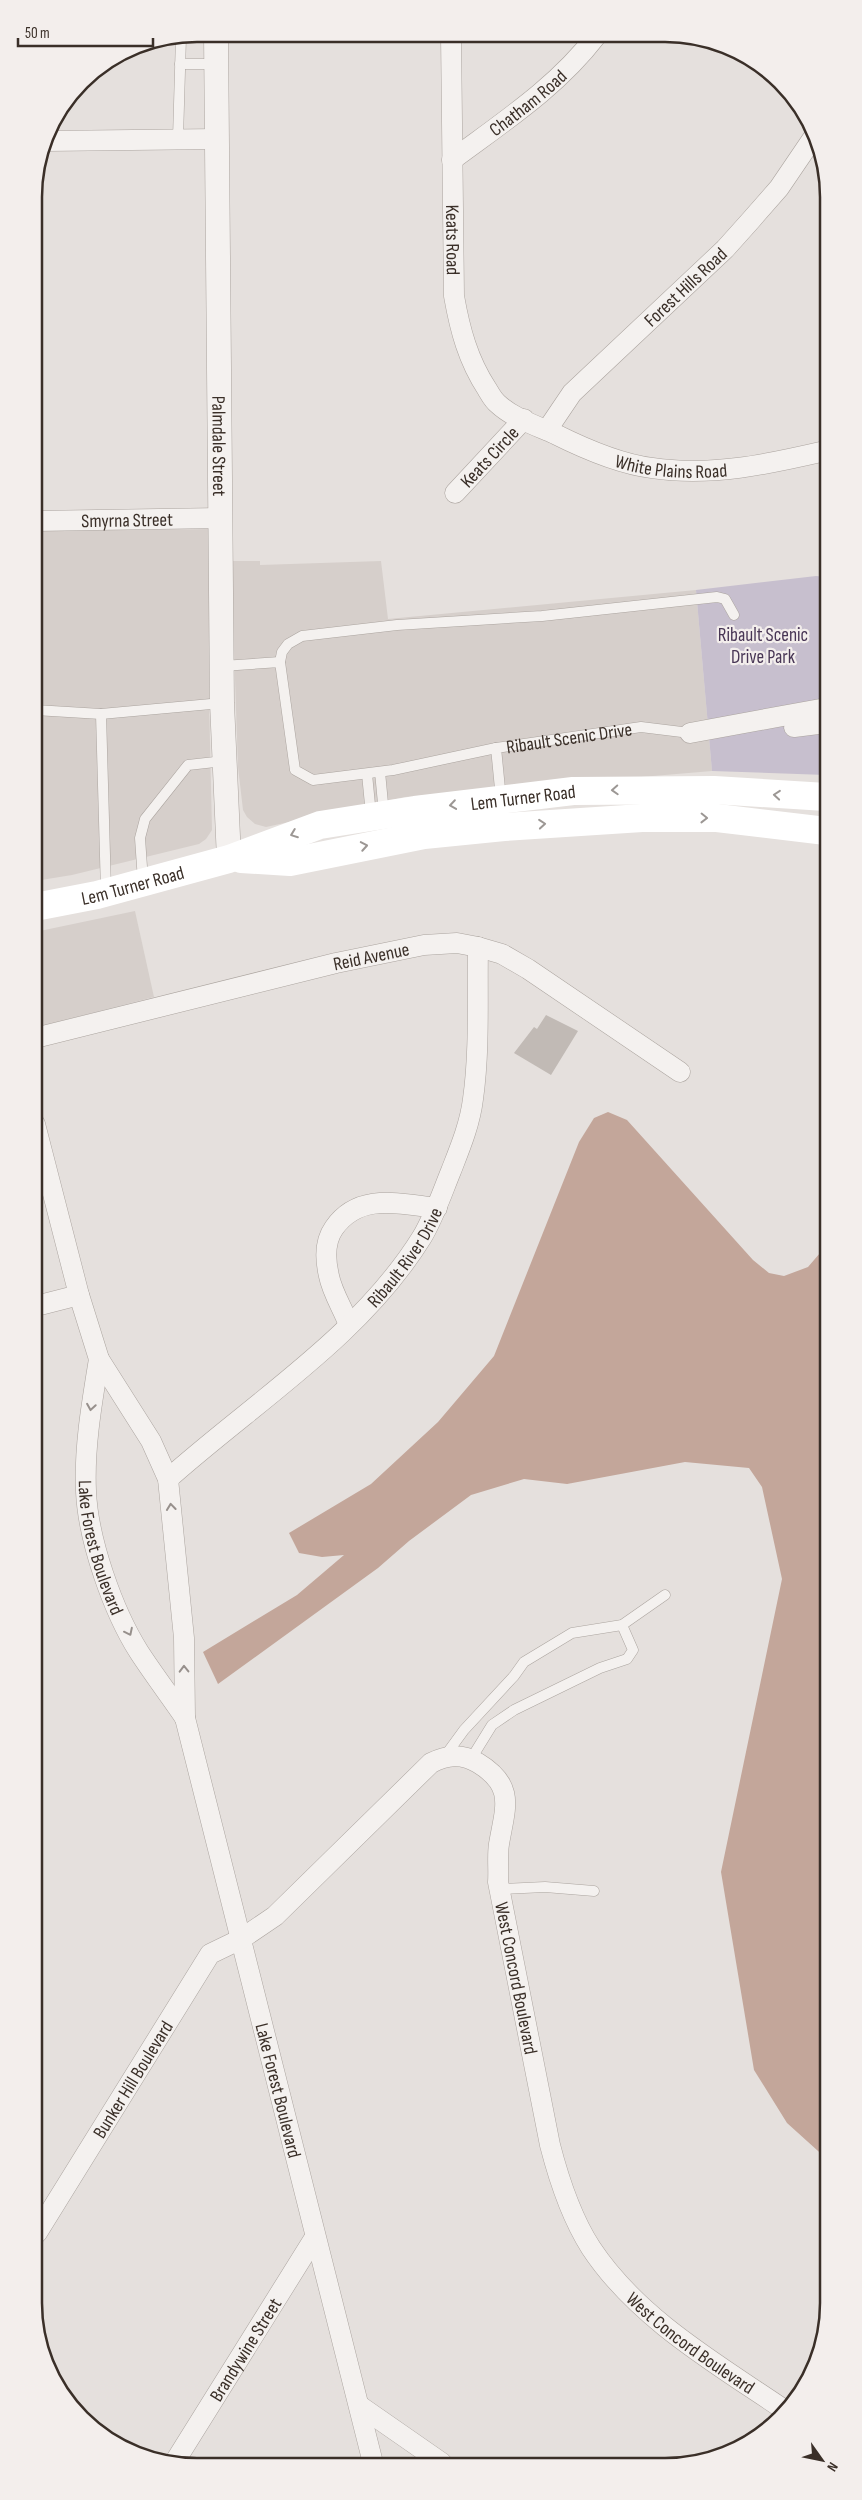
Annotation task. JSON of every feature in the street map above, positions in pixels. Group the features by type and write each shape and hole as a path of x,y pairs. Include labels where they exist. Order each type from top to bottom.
{"main road":[{"name":"Lem Turner Road","path":"229,859 290,862 424,835 573,791 714,790 820,797"},
{"name":"Lem Turner Road","path":"43,905 106,892 229,859 320,825 378,816 503,813 642,818 717,818 820,831"}],"street":[{"name":"Keats Road","path":"450,42 454,296 462,336 477,374 497,404 524,419"},
{"name":"Chatham Road","path":"452,160 543,91 579,59 591,42"},
{"name":"Palmdale Street","path":"216,43 222,703 229,859"},
{"path":"53,141 216,139"},
{"name":"Forest Hills Road","path":"547,430 572,393 725,248 751,220 779,188 809,144"},
{"name":"White Plains Road","path":"524,419 613,458 650,468 682,471 736,468 778,462 820,452"},
{"name":"Keats Circle","path":"455,493 524,419"},
{"name":"Smyrna Street","path":"43,521 220,518"},
{"name":"Ribault Scenic Drive","path":"690,733 820,709"},
{"name":"Ribault Scenic Drive","path":"690,733 731,735 820,724"},
{"name":"Reid Avenue","path":"43,1036 336,963 424,945 457,943 502,954 528,969 680,1072"},
{"name":"Ribault River Drive","path":"168,1480 212,1440 320,1353 350,1325 384,1290 406,1262 423,1235 436,1208 464,1137 473,1100 476,1061 478,947"},
{"name":"Lake Forest Boulevard","path":"43,1161 79,1295 99,1359 151,1441 168,1480 184,1638 185,1718 372,2458"},
{"path":"350,1325 329,1277 325,1252 331,1232 342,1216 360,1206 386,1202 436,1208"},
{"path":"42,1304 79,1295"},
{"name":"Lake Forest Boulevard","path":"99,1359 90,1415 86,1492 94,1546 118,1610 138,1651 185,1718"},
{"path":"241,1939 275,1916 431,1763 445,1756"},
{"name":"West Concord Boulevard","path":"445,1756 471,1759 486,1767 500,1782 507,1800 499,1845 500,1889 550,2145 558,2176 570,2208 590,2246 615,2280 652,2315 779,2407"},
{"name":"Bunker Hill Boulevard","path":"42,2225 210,1954 241,1939"},
{"name":"Brandywine Street","path":"178,2456 315,2237"},
{"path":"360,2406 435,2458"}],"lane":[{"path":"178,138 181,44"},
{"path":"180,64 216,64"},
{"path":"496,748 380,772 313,780 295,770 280,662 282,652 288,644 302,636 397,625 542,616 717,597 725,599 734,615"},
{"path":"222,666 280,662"},
{"path":"43,710 101,714 222,703"},
{"path":"101,714 106,892"},
{"name":"Ribault Scenic Drive","path":"503,813 496,748 641,727 690,733"},
{"path":"143,882 140,838 144,819 188,765 224,761"},
{"path":"378,816 380,772"},
{"path":"367,774 378,816"},
{"path":"445,1756 464,1730 514,1676 524,1662 572,1634 622,1625 664,1595"},
{"path":"471,1759 492,1725 514,1710 600,1668 627,1659 633,1650 622,1625"},
{"path":"500,1889 544,1887 594,1891"}],"shaded area":[{"path":"211,529 209,699 212,830 206,839 199,844 72,875 43,880 43,531"},
{"path":"231,561 260,561 260,565 381,561 388,619 696,590 712,771 405,797 266,827 255,824 247,817 243,810 238,767"},
{"path":"135,911 154,997 43,1026 43,930"},
{"path":"608,1112 627,1120 753,1260 769,1273 784,1276 808,1267 820,1254 819,2152 787,2123 754,2070 721,1872 782,1579 762,1487 749,1468 685,1462 567,1484 524,1479 471,1495 409,1541 378,1568 218,1684 203,1652 297,1595 344,1555 322,1557 299,1553 289,1533 371,1484 438,1422 494,1356 579,1142 594,1118"}],"green space":[{"name":"Ribault Scenic Drive Park","path":"820,576 820,775 712,771 696,590"}],"building":[{"path":"546,1015 578,1031 551,1075 514,1053 534,1027 537,1029"}]}
